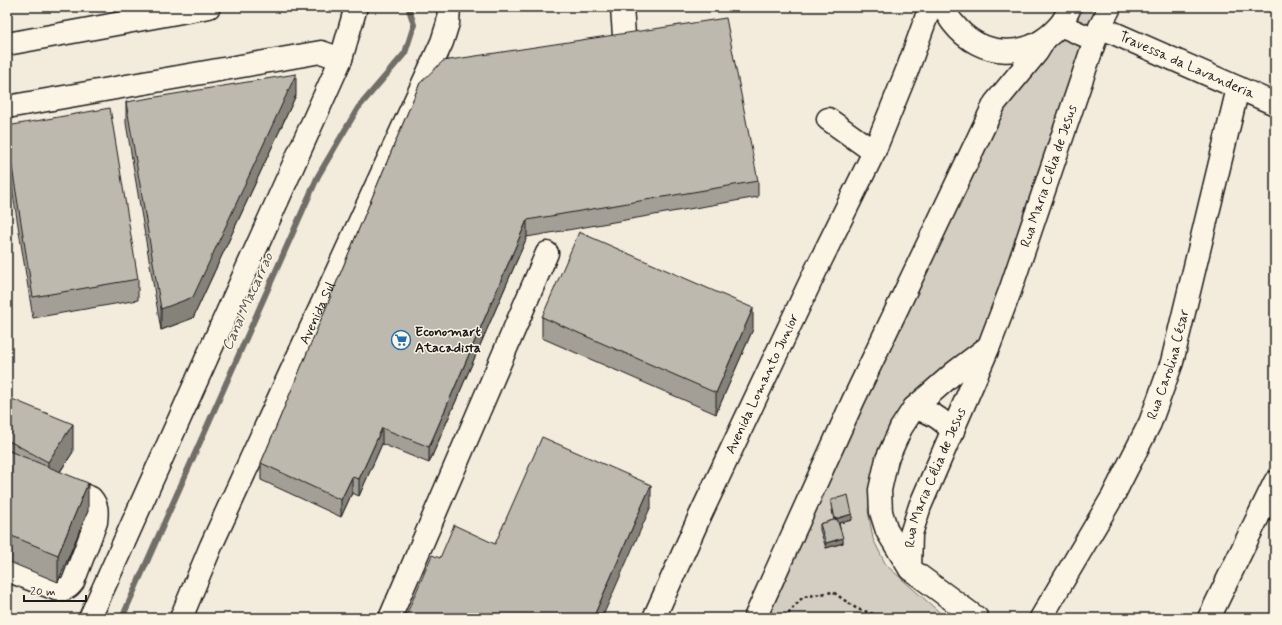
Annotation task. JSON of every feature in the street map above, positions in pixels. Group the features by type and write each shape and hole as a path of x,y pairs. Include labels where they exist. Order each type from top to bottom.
{"main road":[{"path":"7,44 209,7"},
{"path":"90,618 341,59 356,7"},
{"name":"Avenida Sul","path":"180,618 214,539 442,42 448,23 450,7"},
{"path":"622,7 625,50"},
{"name":"Avenida Lomanto Junior","path":"654,618 705,504 874,152 908,68 930,7"},
{"path":"944,7 952,23 966,38 985,48 1005,51 1026,49 1058,24"},
{"name":"Rua Maria Célia de Jesus","path":"904,545 911,534 920,506 989,346 1010,291 1097,34 1110,7"},
{"path":"755,618 853,401 995,103 1058,24"},
{"name":"Travessa da Lavanderia","path":"1058,24 1097,34 1238,88 1275,104"},
{"path":"7,107 322,52 341,59"},
{"name":"Rua Carolina César","path":"1041,618 1113,496 1150,423 1174,355 1238,88"},
{"path":"828,119 874,152"},
{"path":"390,618 547,253"},
{"name":"Rua Maria Célia de Jesus","path":"977,618 910,568 904,545 887,531 881,512 880,490 888,460 901,428 914,408 955,372 989,346"},
{"path":"914,408 933,415 943,421 953,431"},
{"path":"7,465 91,498 95,504 97,514 96,522 73,582 69,587 62,590 56,589 7,570"},
{"path":"1209,618 1275,482"}],"path":[{"path":"784,618 803,598 833,592 857,609 888,618"}],"shaded area":[{"path":"1065,7 1104,7 986,326 978,345 878,465 868,510 873,539 886,565 946,618 751,618 1010,87"}],"building":[{"name":"Economart Atacadista","path":"726,18 758,181 527,220 429,447 382,428 359,479 352,477 341,500 261,463 420,83 443,61"},
{"path":"296,74 193,297 161,309 126,102"},
{"path":"110,108 138,279 33,297 7,136 7,126"},
{"path":"579,232 753,308 716,393 542,317"},
{"path":"7,397 73,424 48,462 7,440"},
{"path":"542,437 651,485 593,618 405,618 432,555 440,558 454,525 495,544"},
{"path":"7,450 88,483 58,555 7,534"},
{"path":"848,495 852,514 835,519 831,500"},
{"path":"837,519 843,538 826,543 820,524"}],"waterway":[{"name":"Canal Macarrão","path":"122,618 318,176 358,108 405,53 414,25 409,9"}],"place":[{"name":"Economart Atacadista","path":"401,340"}]}
